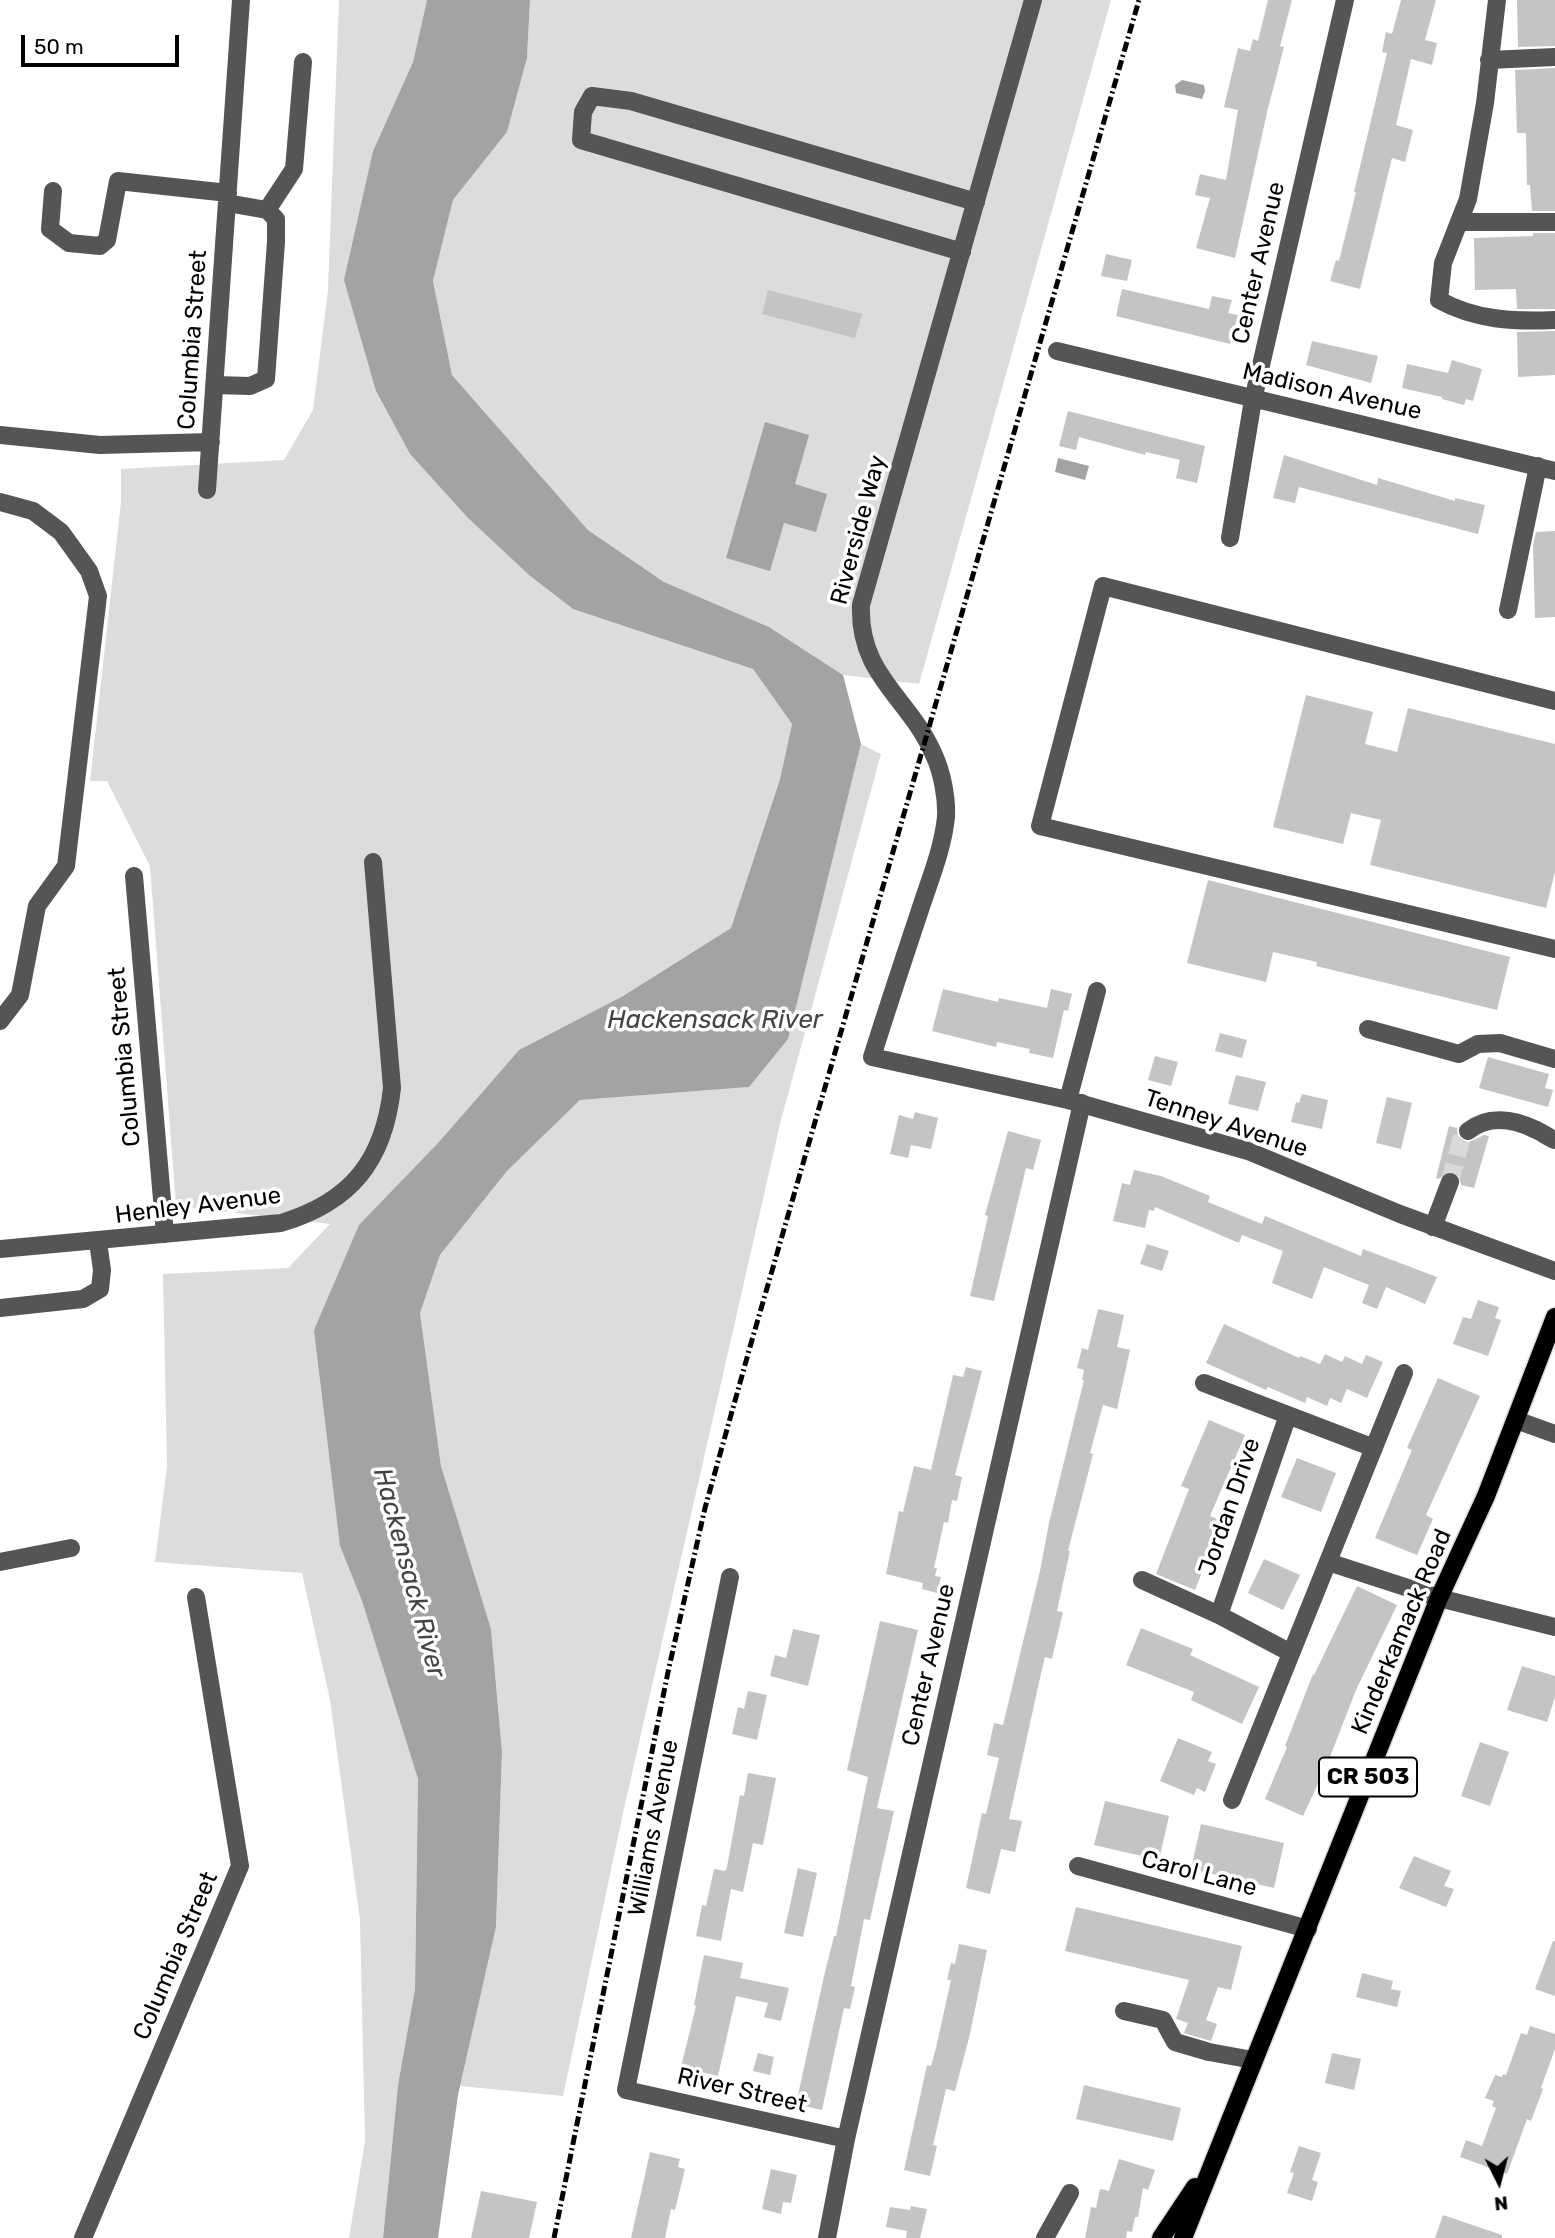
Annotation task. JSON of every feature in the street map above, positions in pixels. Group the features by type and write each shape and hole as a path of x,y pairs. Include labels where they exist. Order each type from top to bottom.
{"main road":[{"name":"Kinderkamack Road","path":"1184,2238 1439,1598 1486,1496 1555,1317"},
{"path":"1161,2238 1213,2161"}],"street":[{"name":"Columbia Street","path":"207,491 241,0"},
{"name":"Riverside Way","path":"872,1057 938,854 946,818 945,797 935,756 872,662 860,626 861,605 1033,0"},
{"name":"Center Avenue","path":"1230,538 1253,400 1345,0"},
{"path":"1497,0 1485,103 1468,199 1443,263 1439,300 1460,312 1517,322 1555,320"},
{"path":"1489,60 1555,57"},
{"path":"267,210 294,169 303,62"},
{"path":"962,252 580,140 583,112 592,96 631,101 976,202"},
{"path":"52,191 50,229 69,243 100,246 107,240 118,181 227,198 267,210 276,219 265,379 250,386 215,385"},
{"path":"1459,222 1555,222"},
{"name":"Madison Avenue","path":"1057,351 1253,400 1547,468"},
{"path":"0,435 100,444 211,442"},
{"path":"1508,610 1547,468"},
{"path":"0,502 33,511 61,532 89,570 98,596 66,866 37,906 20,995 0,1021"},
{"path":"1555,701 1103,586 1040,826 1555,949"},
{"name":"Henley Avenue","path":"0,1249 267,1226 304,1216 328,1205 349,1188 374,1156 389,1115 392,1088 373,862"},
{"name":"Columbia Street","path":"134,876 165,1234"},
{"name":"Center Avenue","path":"827,2238 846,2139 1075,1102 1097,991"},
{"path":"1368,1029 1458,1054 1478,1044 1500,1043 1555,1059"},
{"name":"Tenney Avenue","path":"872,1057 1075,1102 1248,1151 1433,1227 1555,1271"},
{"path":"1468,1131 1483,1122 1505,1120 1533,1128 1555,1140"},
{"path":"1433,1227 1450,1182"},
{"path":"0,1308 83,1299 100,1289 102,1270 98,1242"},
{"path":"1232,1800 1404,1373"},
{"name":"Jordan Drive","path":"1204,1383 1374,1448"},
{"name":"Jordan Drive","path":"1219,1615 1288,1415"},
{"path":"1516,1420 1555,1434"},
{"path":"0,1562 71,1548"},
{"path":"1328,1562 1439,1598 1555,1627"},
{"name":"Williams Avenue","path":"626,2090 730,1577"},
{"name":"Jordan Drive","path":"1142,1580 1219,1615 1291,1653"},
{"name":"Columbia Street","path":"83,2238 240,1866 196,1597"},
{"name":"Carol Lane","path":"1078,1866 1308,1929"},
{"path":"1124,2011 1163,2020 1175,2042 1253,2060"},
{"name":"River Street","path":"626,2090 846,2139"},
{"path":"1045,2238 1070,2193"}],"shaded area":[{"path":"339,0 427,0 413,62 373,151 376,391 410,454 468,518 529,575 573,609 753,669 792,724 780,779 731,928 623,996 519,1050 438,1143 360,1225 340,1546 362,1601 418,1779 415,1989 398,2085 383,2238 349,2238 365,2141 360,1920 330,1700 302,1573 155,1562 167,1466 163,1274 288,1268 330,1224 176,1206 150,866 107,781 90,781 121,502 121,469 284,460 313,410 328,290"},
{"path":"530,0 1111,0 919,684 843,675 769,627 664,582 588,530 452,375 433,281 453,200 507,132 527,58"},
{"path":"861,744 881,754 781,1120 625,1804 563,2096 460,2086 496,1927 502,1752 491,1629 441,1466 420,1313 440,1255 507,1171 580,1100 749,1087 811,944"}],"water":[{"name":"Hackensack River","path":"427,0 530,0 527,58 507,132 453,200 433,281 452,375 588,530 664,582 769,627 843,675 861,744 788,1039 749,1087 580,1100 507,1171 440,1255 420,1313 441,1466 491,1629 502,1752 496,1927 458,2095 438,2238 383,2238 398,2085 415,1989 418,1779 362,1601 340,1546 314,1330 359,1225 438,1143 519,1050 623,996 731,928 780,779 792,724 753,669 573,609 529,575 468,518 410,454 376,391 344,280 373,151 413,62"},
{"path":"1182,80 1204,85 1202,99 1176,93 1175,85"},
{"path":"765,422 809,435 795,484 827,494 816,532 784,523 770,571 726,558"},
{"path":"1058,458 1089,466 1085,480 1055,472"}],"building":[{"path":"1268,0 1292,0 1280,46 1284,47 1235,258 1196,248 1210,198 1195,195 1200,174 1226,180 1238,110 1224,107 1238,48 1250,51 1253,39 1258,41"},
{"path":"1401,0 1436,0 1425,40 1437,43 1432,65 1411,59 1396,125 1413,130 1405,162 1392,158 1360,289 1330,281 1336,260 1339,261 1356,192 1387,53 1382,52 1386,32 1392,34"},
{"path":"1517,0 1555,0 1555,46 1518,47"},
{"path":"1555,68 1555,211 1532,211 1530,185 1527,185 1526,133 1517,133 1515,70"},
{"path":"1533,233 1555,233 1555,309 1517,309 1516,289 1475,290 1474,238 1533,236"},
{"path":"1106,254 1132,260 1127,281 1101,276"},
{"path":"1122,289 1209,309 1212,296 1232,300 1228,313 1238,315 1230,344 1116,316"},
{"path":"768,290 862,314 855,338 762,314"},
{"path":"1555,331 1555,375 1518,377 1517,332"},
{"path":"1312,341 1378,356 1371,383 1306,365"},
{"path":"1452,360 1482,369 1473,401 1466,399 1464,405 1402,388 1407,364 1448,373"},
{"path":"1068,411 1205,446 1197,483 1176,478 1180,460 1146,452 1145,455 1079,437 1076,450 1059,446"},
{"path":"1284,455 1377,485 1378,478 1455,501 1455,498 1485,505 1478,534 1299,487 1295,503 1273,498"},
{"path":"1555,531 1555,617 1535,618 1533,545 1536,532"},
{"path":"1306,695 1373,712 1365,744 1397,752 1408,708 1555,744 1555,872 1546,908 1370,865 1381,820 1351,813 1343,844 1273,827"},
{"path":"1208,880 1510,957 1497,1010 1316,966 1317,962 1273,952 1266,982 1187,963"},
{"path":"943,989 998,1002 999,998 1047,1008 1051,989 1072,994 1068,1011 1064,1010 1053,1058 1029,1053 1030,1049 997,1042 996,1047 932,1031"},
{"path":"1220,1033 1247,1040 1242,1058 1215,1051"},
{"path":"1155,1056 1178,1062 1171,1086 1148,1080"},
{"path":"1488,1057 1549,1074 1545,1088 1553,1090 1548,1107 1479,1088"},
{"path":"1236,1075 1266,1082 1258,1111 1228,1104"},
{"path":"1302,1094 1328,1100 1322,1129 1291,1122 1296,1102 1299,1103"},
{"path":"1387,1097 1412,1103 1401,1149 1376,1143"},
{"path":"915,1112 938,1118 931,1149 911,1145 908,1158 890,1154 899,1115 913,1119"},
{"path":"1449,1126 1457,1128 1458,1137 1464,1141 1489,1136 1474,1188 1461,1185 1459,1175 1453,1171 1436,1178"},
{"path":"1008,1131 1041,1140 1033,1170 1026,1168 994,1301 970,1296 988,1216 985,1215"},
{"path":"1134,1170 1161,1176 1210,1196 1208,1202 1262,1224 1265,1216 1361,1256 1363,1249 1437,1277 1425,1304 1386,1287 1377,1309 1362,1303 1369,1285 1324,1267 1312,1299 1272,1283 1283,1251 1242,1235 1239,1243 1155,1207 1154,1211 1149,1210 1145,1228 1113,1221 1122,1183 1130,1185"},
{"path":"1147,1244 1169,1251 1162,1271 1140,1264"},
{"path":"1478,1300 1499,1307 1495,1318 1501,1320 1488,1356 1453,1344 1463,1317 1471,1319"},
{"path":"1098,1309 1124,1315 1117,1347 1130,1350 1117,1409 1103,1405 1090,1453 1093,1454 1068,1551 1057,1611 1063,1612 1052,1659 1045,1657 1009,1819 1022,1821 1015,1852 1001,1849 990,1894 966,1888 982,1813 986,1814 999,1758 987,1755 994,1723 1003,1725 1084,1380 1084,1370 1077,1368 1082,1348 1088,1350"},
{"path":"1224,1324 1299,1358 1300,1356 1320,1364 1325,1354 1342,1362 1345,1356 1362,1364 1366,1355 1383,1362 1367,1398 1347,1389 1341,1403 1330,1398 1327,1406 1307,1397 1305,1403 1268,1387 1266,1390 1206,1363"},
{"path":"966,1367 982,1371 955,1475 962,1477 957,1501 952,1500 948,1523 944,1522 934,1568 937,1568 935,1576 941,1577 937,1593 922,1589 923,1583 886,1574 899,1511 903,1512 914,1466 931,1470 953,1375 963,1377"},
{"path":"1438,1378 1480,1396 1426,1515 1433,1519 1417,1555 1375,1538 1412,1450 1407,1448"},
{"path":"1209,1420 1245,1435 1210,1516 1222,1521 1195,1590 1156,1574 1189,1489 1181,1486"},
{"path":"1297,1458 1336,1473 1321,1512 1281,1497"},
{"path":"1264,1559 1300,1575 1283,1610 1248,1593"},
{"path":"1357,1586 1397,1605 1356,1690 1328,1762 1303,1816 1265,1799 1313,1674"},
{"path":"880,1621 918,1630 877,1808 894,1811 870,1920 864,1919 851,1986 855,1987 850,2009 844,2008 822,2110 796,2104 824,1976 836,1936 868,1777 847,1770"},
{"path":"1141,1628 1193,1649 1190,1655 1259,1687 1242,1724 1191,1700 1194,1692 1126,1665"},
{"path":"793,1629 820,1635 808,1686 770,1676 775,1655 786,1658"},
{"path":"1522,1666 1555,1676 1555,1697 1547,1722 1507,1710"},
{"path":"748,1691 767,1695 757,1740 732,1734 738,1707 744,1709"},
{"path":"1178,1738 1212,1752 1208,1761 1216,1764 1205,1792 1197,1788 1194,1795 1160,1781"},
{"path":"1480,1742 1509,1752 1490,1806 1461,1796"},
{"path":"748,1773 776,1778 763,1845 753,1843 743,1892 731,1889 721,1941 696,1936 702,1905 706,1906 714,1869 725,1871 727,1867 740,1795 744,1796"},
{"path":"1105,1801 1169,1816 1159,1860 1094,1845"},
{"path":"1201,1824 1284,1843 1274,1888 1191,1869"},
{"path":"1414,1856 1451,1871 1444,1886 1454,1889 1446,1907 1399,1888"},
{"path":"798,1868 817,1873 803,1937 784,1933"},
{"path":"1076,1907 1242,1946 1231,1990 1218,1987 1206,2020 1217,2024 1211,2041 1184,2033 1188,2023 1176,2019 1189,1980 1065,1951"},
{"path":"1555,1941 1555,1996 1535,1989"},
{"path":"959,1944 987,1950 955,2091 946,2089 933,2145 937,2146 930,2176 904,2170 927,2065 931,2066 936,2048 951,1980 947,1980 951,1963 955,1964"},
{"path":"704,1955 743,1963 740,1978 789,1988 781,2021 764,2017 768,2003 736,1996 718,2076 681,2067 696,2006 694,2005"},
{"path":"1362,1973 1393,1981 1391,1989 1401,1991 1397,2007 1356,1997"},
{"path":"1530,2026 1555,2034 1555,2049 1531,2121 1527,2119 1507,2174 1460,2157 1466,2140 1482,2146 1496,2108 1492,2106 1494,2101 1485,2098 1495,2075 1506,2075 1521,2033 1527,2035"},
{"path":"758,2053 774,2057 770,2075 753,2071"},
{"path":"1332,2053 1361,2059 1354,2090 1325,2083"},
{"path":"1084,2085 1181,2108 1173,2141 1076,2119"},
{"path":"1299,2146 1321,2153 1312,2180 1318,2182 1312,2201 1287,2193 1294,2173 1290,2172"},
{"path":"650,2152 680,2159 678,2167 685,2169 675,2210 671,2209 665,2238 631,2238"},
{"path":"1119,2159 1155,2170 1148,2190 1143,2188 1138,2217 1135,2217 1132,2232 1127,2231 1126,2238 1085,2238 1091,2207 1096,2208 1100,2189 1109,2191"},
{"path":"771,2169 797,2175 791,2203 783,2202 781,2214 762,2209"},
{"path":"481,2191 537,2202 529,2238 471,2238"},
{"path":"911,2206 927,2209 920,2238 906,2238 907,2231 886,2227 890,2207 910,2210"},
{"path":"1443,2215 1502,2235 1502,2238 1435,2238"}],"tunnel":[{"path":"1450,1182 1461,1140 1468,1131"}],"railway":[{"path":"554,2238 668,1672 705,1508 1139,0"}]}
